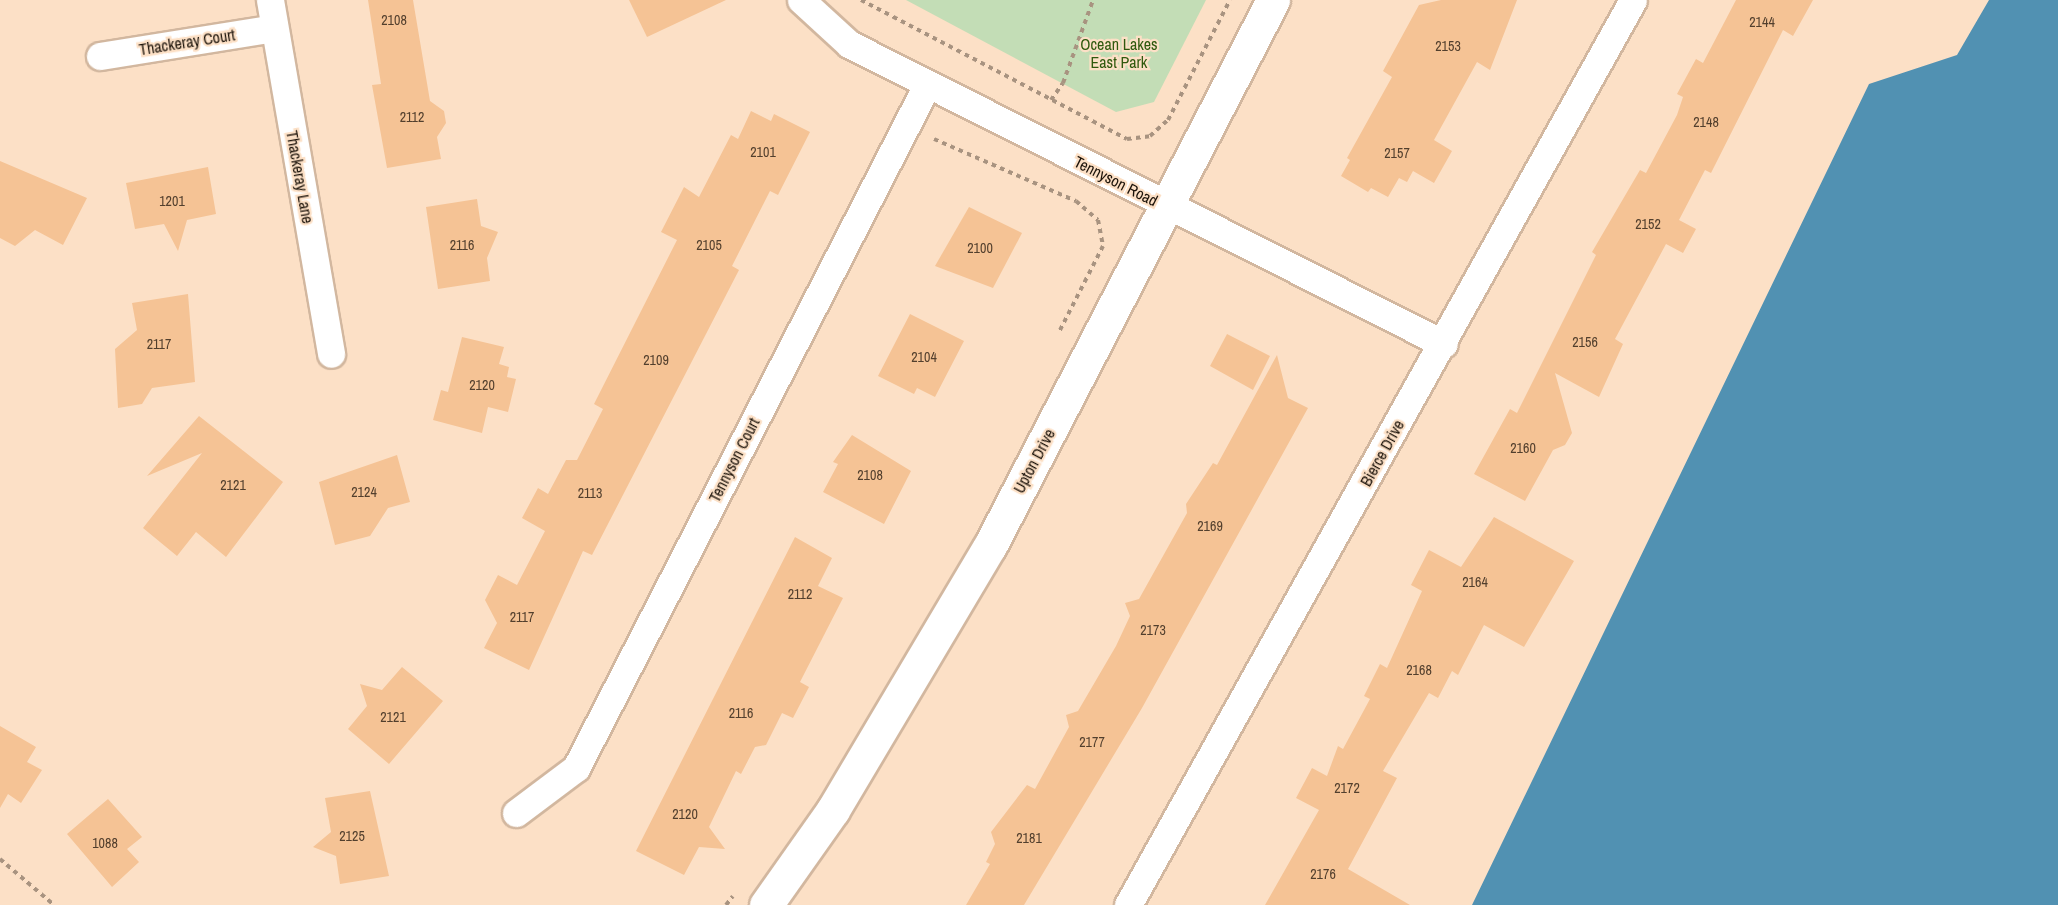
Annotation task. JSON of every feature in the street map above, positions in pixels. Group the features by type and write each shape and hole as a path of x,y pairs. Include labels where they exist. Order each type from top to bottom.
{"main road":[{"name":"Upton Drive","path":"766,905 833,810 990,546 1274,0"}],"street":[{"name":"Thackeray Lane","path":"270,0 331,354"},
{"name":"Tennyson Road","path":"801,0 849,44 1168,207 1444,344"},
{"name":"Bierce Drive","path":"1128,905 1444,344 1633,0"},
{"name":"Thackeray Court","path":"100,56 274,28"},
{"name":"Tennyson Court","path":"516,813 576,768 927,85"}],"path":[{"path":"861,0 1126,139 1150,136 1168,120 1230,0"},
{"path":"1051,100 1063,83 1093,0"},
{"path":"906,126 1076,201 1098,220 1103,246 1055,341"},
{"path":"0,859 54,905"},
{"path":"726,905 739,888"}],"green space":[{"name":"Ocean Lakes East Park","path":"906,0 1206,0 1154,102 1116,112"}],"water":[{"path":"1989,0 2058,0 2058,905 1472,905 1869,84 1957,55"}],"building":[{"path":"368,0 413,0 430,101 444,111 446,123 437,137 441,159 387,168 372,85 381,84"},
{"path":"629,0 726,0 647,37"},
{"path":"1441,0 1517,0 1490,70 1477,62 1434,140 1452,151 1434,183 1413,171 1407,182 1399,178 1388,197 1371,188 1368,192 1341,176 1350,160 1347,158 1392,77 1383,71 1419,5"},
{"path":"1736,0 1813,0 1793,36 1783,30 1711,173 1705,170 1679,220 1696,229 1683,253 1666,244 1615,339 1623,344 1599,397 1555,373 1572,433 1565,445 1553,450 1525,501 1474,474 1510,409 1517,413 1596,255 1592,252 1640,170 1646,173 1677,115 1683,97 1677,94 1696,59 1703,63"},
{"path":"751,111 771,121 774,114 810,132 778,195 770,191 732,266 739,270 592,555 583,551 529,670 484,648 497,623 485,600 498,575 517,585 545,531 522,518 538,488 548,494 566,460 577,460 603,409 594,404 677,240 661,232 684,187 699,197 731,135 738,139"},
{"path":"0,161 87,198 63,245 35,230 15,246 0,238"},
{"path":"208,167 216,214 187,220 178,251 164,224 135,229 126,183"},
{"path":"477,199 481,226 498,232 487,258 490,281 438,289 426,207"},
{"path":"969,207 1022,233 993,288 935,266"},
{"path":"188,294 195,382 152,388 142,404 118,408 115,349 137,330 132,303"},
{"path":"910,314 964,341 935,397 917,388 914,394 878,376"},
{"path":"1227,334 1270,356 1253,390 1210,366"},
{"path":"462,337 504,347 499,364 509,367 507,377 516,379 508,412 488,407 482,433 433,420 441,390 448,392"},
{"path":"1277,355 1288,398 1308,408 1142,708 1024,905 966,905 990,864 986,862 995,844 991,832 1027,785 1035,789 1069,727 1066,715 1078,711 1116,646 1130,616 1125,603 1139,599 1187,513 1186,504 1213,463 1217,465"},
{"path":"199,416 283,482 226,557 196,532 177,556 143,528 202,453 147,476"},
{"path":"852,435 911,471 884,524 823,492 838,464 833,462"},
{"path":"397,455 410,502 388,508 370,536 335,545 319,482"},
{"path":"1494,517 1574,561 1524,647 1484,625 1458,675 1452,671 1438,698 1429,693 1383,771 1397,778 1348,869 1410,905 1265,905 1319,810 1296,798 1312,768 1327,776 1338,746 1343,749 1370,699 1364,696 1380,664 1387,668 1422,591 1411,585 1429,550 1461,567"},
{"path":"795,537 832,558 818,586 843,598 800,682 809,687 793,718 782,713 766,745 755,747 741,774 736,771 709,827 725,849 699,847 684,875 636,851"},
{"path":"402,667 443,701 389,764 348,729 367,706 360,684 382,690"},
{"path":"0,726 36,747 27,762 42,770 21,803 8,794 0,808"},
{"path":"370,791 389,876 340,884 336,856 313,847 331,832 325,798"},
{"path":"108,799 142,837 127,849 139,862 112,887 67,834"}]}
